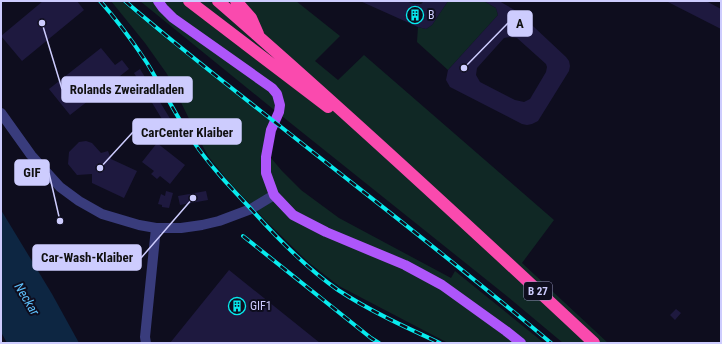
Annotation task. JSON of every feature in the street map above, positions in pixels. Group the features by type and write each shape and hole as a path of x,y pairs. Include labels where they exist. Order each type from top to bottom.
{"highway":[{"path":"189,1 323,105 362,128"},
{"name":"B 27","path":"218,1 362,128 594,343"},
{"path":"236,1 251,18 261,38"}],"main road":[{"path":"158,1 173,18 272,88 277,94 280,104 279,112 272,130 266,157 266,173 274,195 293,215 326,232 405,265 442,285 521,343"}],"street":[{"path":"1,113 31,155 60,187 79,201 102,214 139,225 156,228 181,228 219,221 251,209 274,195"},
{"path":"146,343 145,336 156,228"}],"green space":[{"path":"111,1 121,1 275,125 271,158 301,190 339,218 451,278 455,271 544,343 448,343 339,286 308,262 229,182 208,156 167,74 145,43"},
{"path":"140,1 296,1 340,36 315,61 338,80 364,55 554,220 522,263 608,343 563,343"},
{"path":"448,1 484,1 496,8 498,15 448,70 417,42 418,27 426,29 432,25"}],"water":[{"name":"Neckar","path":"1,210 52,294 79,343 7,343 1,332"}],"building":[{"path":"43,1 77,1 84,10 22,61 1,36"},
{"name":"B","path":"360,1 406,1 414,4 421,4 424,1 448,1 432,25 426,29 418,27"},
{"path":"484,1 499,1 518,12 569,61 569,71 538,121 532,124 522,124 450,87 446,80 448,70 498,15 496,8","holes":["504,38 517,38 546,64 547,67 546,72 530,99 524,102 515,100 480,82 476,75 477,68"]},
{"path":"666,1 706,1 721,9 721,29"},
{"path":"101,48 115,65 122,60 129,69 70,115 49,89"},
{"path":"140,69 180,135 174,139 134,73"},
{"path":"86,141 92,143 101,153 108,151 111,159 137,171 124,198 92,183 92,174 77,175 68,164 69,152 79,142"},
{"path":"157,143 185,165 170,184 160,176 157,179 151,174 154,171 142,162"},
{"path":"166,191 173,193 169,208 162,207 162,205 158,204 161,194 165,196"},
{"path":"206,191 208,200 180,205 178,196"},
{"name":"GIF1","path":"229,270 320,343 170,343"},
{"path":"676,309 681,313 675,320 670,315"}],"railway":[{"path":"100,1 125,31 147,63 193,141 214,168 282,242 304,263 350,298 375,312 440,343"},
{"path":"125,1 186,52 454,263 551,343"},
{"path":"243,236 379,343"}],"place":[{"name":"B","path":"415,15"},
{"name":"Rolands Zweiradladen","path":"42,23"},
{"name":"A","path":"464,68"},
{"name":"CarCenter Klaiber","path":"100,168"},
{"name":"Car-Wash-Klaiber","path":"193,198"},
{"name":"GIF","path":"60,221"},
{"name":"GIF1","path":"237,306"}]}
